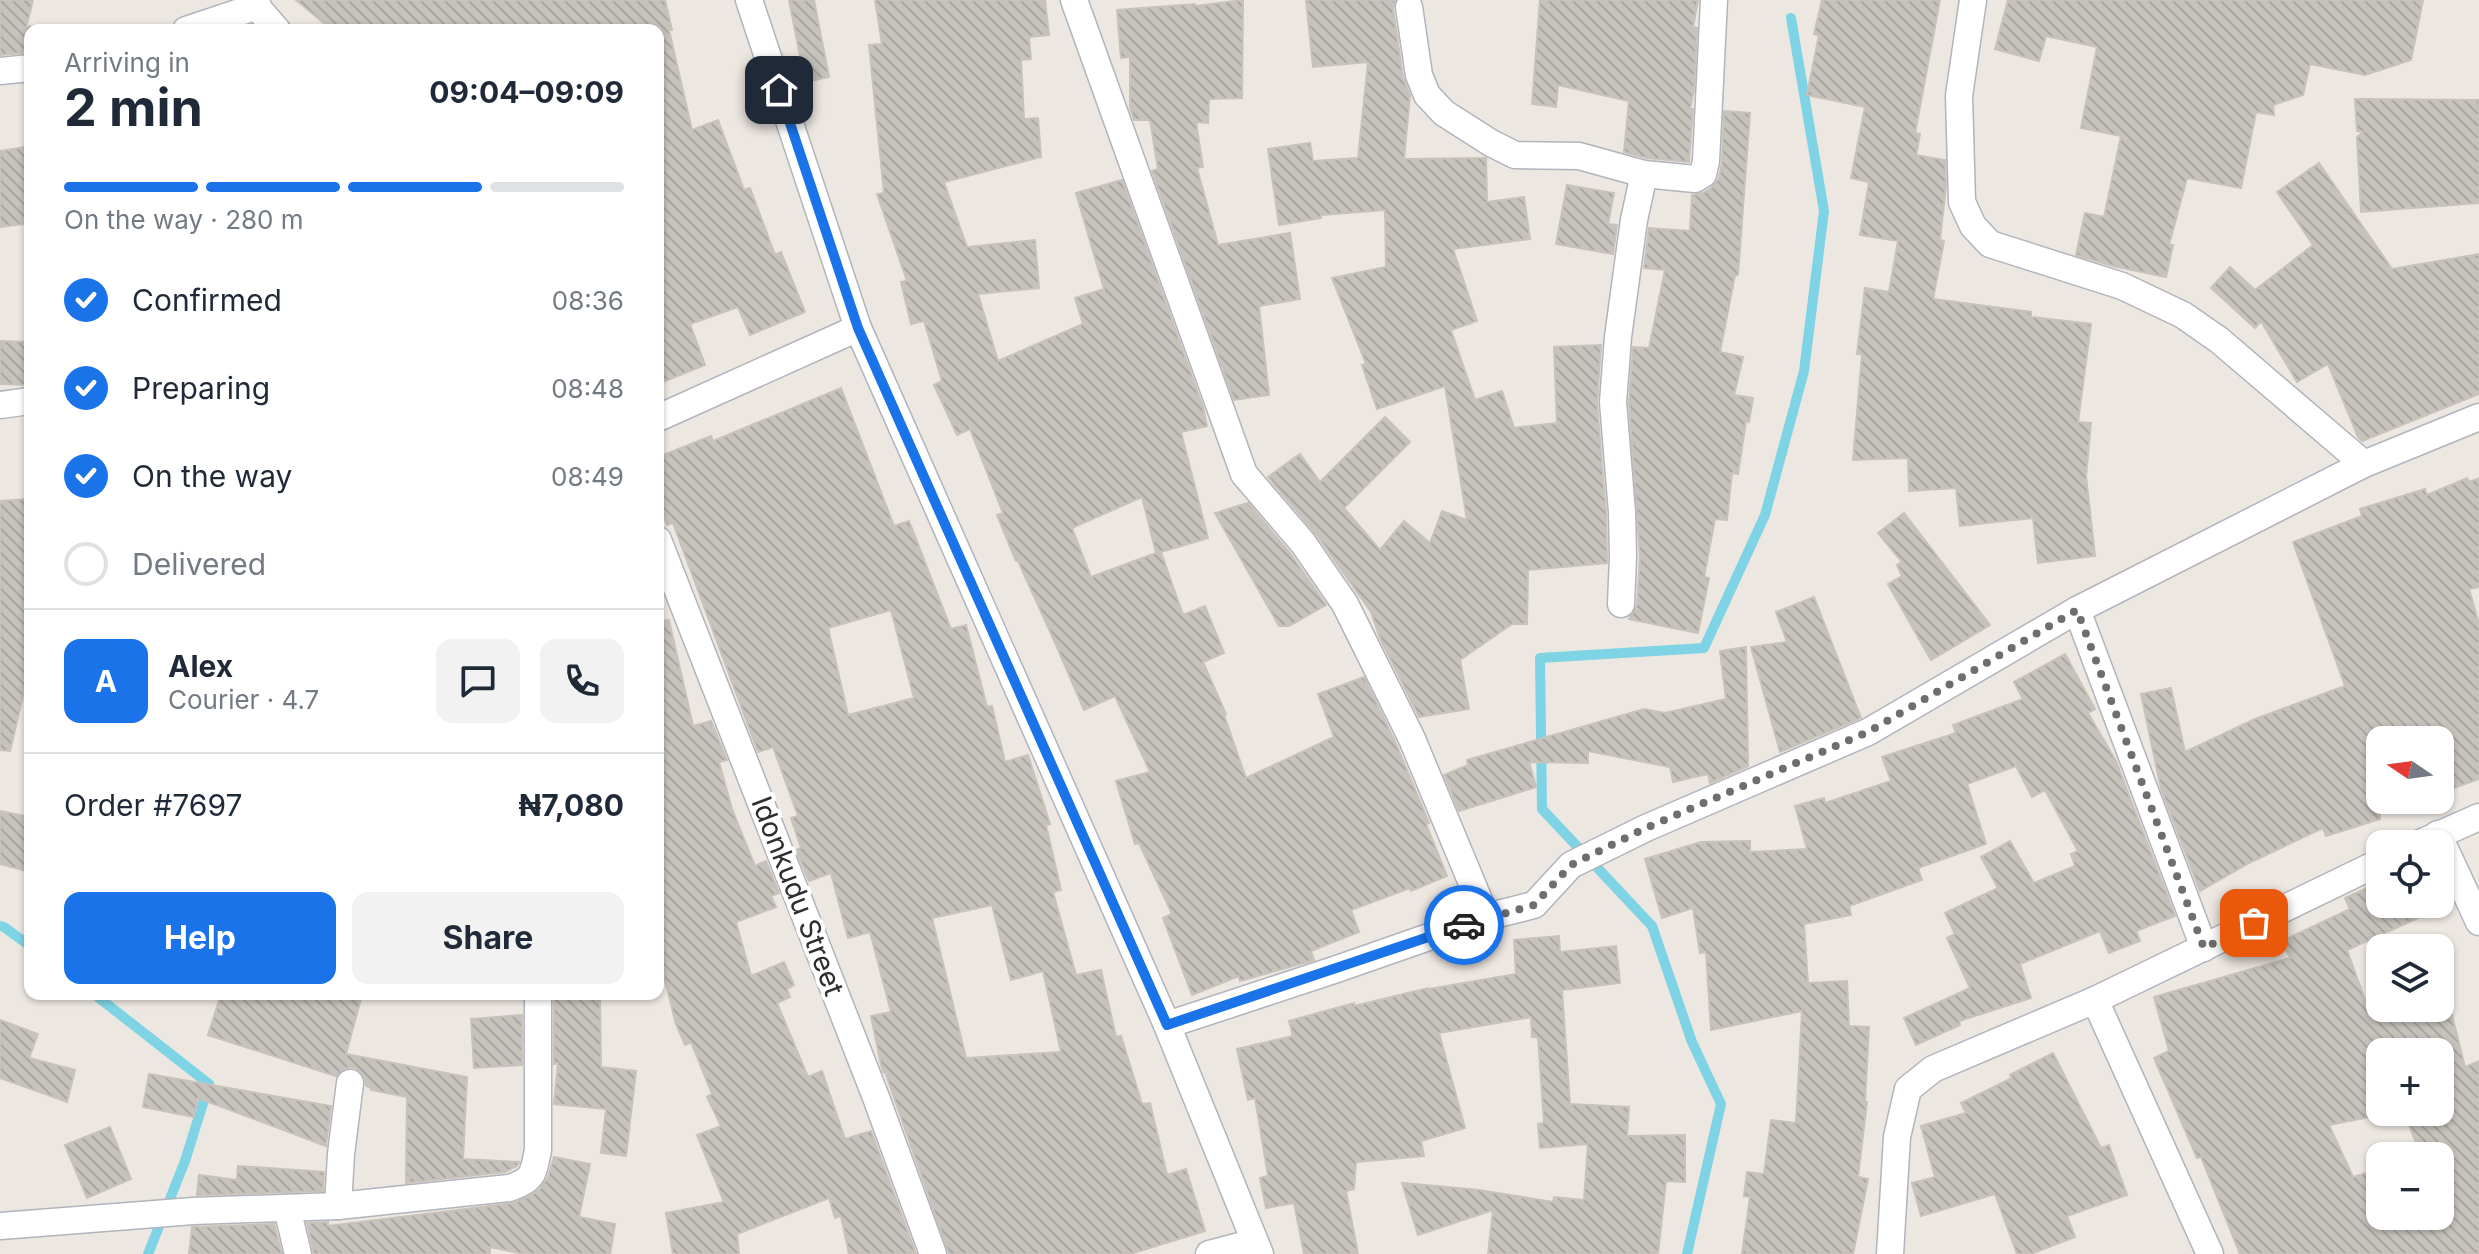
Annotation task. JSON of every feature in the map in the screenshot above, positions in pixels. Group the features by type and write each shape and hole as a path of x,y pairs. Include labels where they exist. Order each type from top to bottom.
{"street":[{"path":"749,0 858,328 1167,1025 1257,1248 1209,1254"},
{"path":"1074,0 1244,474 1303,543 1345,604 1412,739 1486,917"},
{"path":"1409,7 1419,75 1427,95 1444,113 1491,143 1515,155 1579,156 1644,174 1695,179 1703,174 1706,161 1714,0"},
{"path":"1973,0 1959,96 1962,202 1973,226 1990,244 2122,286 2183,315 2219,340 2364,464"},
{"path":"201,24 254,3 272,24"},
{"path":"0,71 24,69"},
{"path":"1621,604 1622,512 1613,402 1632,234 1644,174"},
{"path":"664,415 858,328"},
{"path":"0,405 24,402"},
{"path":"1167,1025 1486,917 1534,905 1571,865 1646,828 1868,732 2077,610 2364,464 2479,417"},
{"name":"Idonkudu Street","path":"664,555 877,1100 933,1254"},
{"path":"2077,610 2204,948"},
{"path":"2449,830 2479,817"},
{"path":"1890,1254 1897,1137 1908,1089 1933,1069 2095,1000 2366,869"},
{"path":"2454,881 2479,922"},
{"path":"0,1226 193,1211 338,1206 509,1188 527,1183 533,1173 538,1150 538,1000"},
{"path":"2095,1000 2209,1254"},
{"path":"338,1206 350,1083"},
{"path":"287,1208 298,1254"}],"building":[{"path":"0,0 33,0 27,24 24,24 24,53 0,55"},
{"path":"296,0 665,0 692,130 718,120 744,190 750,188 775,255 781,252 805,312 750,335 738,307 690,324 705,365 664,382 664,24 325,24"},
{"path":"789,0 814,0 829,77 805,82"},
{"path":"875,0 1045,0 1049,35 1029,37 1031,59 1021,60 1024,119 1038,118 1041,157 944,182 967,247 1035,240 1039,288 978,294 998,361 1083,324 1075,298 1104,289 1076,193 1122,180 1203,407 1207,426 1181,432 1208,538 1161,552 1183,615 1205,606 1224,653 1203,662 1226,714 1246,778 1334,737 1318,694 1364,677 1397,746 1447,876 1351,910 1359,932 1311,951 1314,960 1240,981 1239,976 1192,995 1163,918 1172,914 1139,843 1135,844 1116,781 1150,772 1115,696 1084,710 997,515 1003,513 970,429 957,435 934,385 942,381 924,321 911,324 901,282 907,281 877,194 884,193 869,45 882,44","holes":["1142,497 1156,553 1091,577 1072,528"]},
{"path":"1243,0 1242,98 1209,99 1208,123 1196,122 1203,167 1197,168 1218,245 1290,233 1300,299 1259,306 1269,395 1234,400 1152,171 1158,169 1150,120 1134,120 1130,108 1130,57 1121,58 1117,10"},
{"path":"1306,0 1395,0 1393,9 1403,77 1410,96 1404,159 1486,158 1487,202 1524,197 1530,239 1453,249 1477,321 1451,330 1475,400 1502,391 1514,428 1557,423 1554,347 1601,345 1597,403 1607,563 1528,570 1527,624 1512,624 1460,660 1469,709 1419,717 1380,638 1371,612 1316,534 1268,477 1300,454 1320,482 1385,417 1410,442 1344,508 1380,550 1404,521 1430,543 1442,511 1467,520 1445,386 1377,409 1362,365 1366,364 1332,278 1386,267 1385,210 1321,215 1321,218 1279,225 1268,149 1310,143 1313,161 1358,158 1368,62 1313,67"},
{"path":"1540,0 1698,0 1693,27 1697,28 1689,162 1647,158 1624,152 1629,101 1558,85 1556,107 1532,104"},
{"path":"1822,0 1940,0 1915,133 1920,134 1916,155 1945,160 1946,186 1940,240 1944,241 1933,299 2031,312 2031,317 2091,324 2078,422 2091,423 2086,476 2095,556 2038,563 2033,518 1960,526 1956,488 1909,491 1908,458 1853,460 1862,354 1857,354 1865,288 1889,292 1898,241 1860,235 1869,182 1851,178 1865,107 1807,95 1819,35 1814,34"},
{"path":"2008,0 2423,0 2411,60 2365,75 2310,64 2303,95 2273,105 2274,115 2256,112 2241,188 2187,178 2169,245 2173,245 2166,277 2076,255 2085,213 2104,217 2121,136 2081,128 2097,47 2046,36 2039,61 1995,49"},
{"path":"2355,99 2479,100 2479,203 2361,212 2357,137 2363,132 2357,131"},
{"path":"1724,111 1750,113 1738,275 1735,275 1720,352 1743,357 1734,395 1753,398 1749,422 1746,421 1738,474 1732,473 1727,520 1715,519 1704,577 1709,578 1698,633 1629,619 1637,605 1640,558 1629,402 1633,347 1649,348 1665,270 1644,268 1649,228 1690,231 1692,195 1711,188 1719,178"},
{"path":"24,147 24,224 0,227 0,151"},
{"path":"2319,163 2392,269 2479,254 2479,394 2362,441 2328,364 2297,382 2261,321 2255,328 2211,288 2230,267 2255,290 2313,245 2277,192"},
{"path":"1567,185 1614,193 1608,224 1617,225 1613,254 1556,244"},
{"path":"0,341 24,342 24,385 0,384"},
{"path":"841,388 894,526 909,521 951,629 966,625 987,707 992,706 1005,762 1028,755 1050,824 1046,825 1061,890 1053,892 1076,975 1101,970 1116,1037 1121,1036 1142,1104 1150,1103 1167,1175 1186,1169 1205,1231 1130,1254 949,1254 881,1065 871,1016 891,1012 870,932 848,938 831,873 809,881 796,850 801,848 791,818 798,816 773,747 758,752 673,523 667,525 664,517 664,455 711,436 713,441","holes":["891,610 914,698 848,715 828,628","992,905 1011,980 1043,971 1061,1052 966,1058 932,918"]},
{"path":"2467,478 2469,482 2479,478 2479,587 2469,589 2479,624 2479,779 2454,788 2454,726 2366,726 2366,814 2380,814 2380,819 2326,836 2323,828 2251,862 2200,891 2161,789 2141,694 2171,688 2185,752 2255,719 2345,686 2293,542 2362,516 2360,509 2425,489 2427,495"},
{"path":"24,499 24,692 10,751 0,750 0,501"},
{"path":"1248,503 1290,553 1326,605 1289,626 1279,626 1215,513"},
{"path":"1904,513 1990,625 1931,660 1888,584 1902,576 1897,565 1902,562 1878,533"},
{"path":"1814,597 1861,718 1780,752 1751,647 1787,642 1776,612"},
{"path":"664,620 669,620 693,726 711,721 727,760 719,762 732,809 755,866 766,861 779,893 771,896 776,907 736,922 751,976 784,962 794,985 787,989 790,997 777,1003 808,1077 822,1071 845,1139 871,1131 916,1254 849,1254 841,1216 835,1218 829,1198 737,1234 739,1254 673,1254 666,1213 724,1202 697,1135 721,1126 707,1097 712,1094 691,1042 685,1045 676,1024 664,977"},
{"path":"1746,647 1748,766 1710,783 1708,774 1673,782 1670,767 1588,751 1588,763 1529,762 1536,787 1459,811 1444,775 1468,765 1467,760 1644,709 1665,713 1726,699 1720,651"},
{"path":"2065,654 2095,709 2088,713 2116,761 2175,916 2136,931 2140,941 2109,953 2100,931 2020,964 2031,998 1959,1021 1960,1025 1916,1045 1904,1018 1970,988 1947,938 1955,934 1945,913 1998,888 1981,857 2010,841 2034,883 2075,866 2071,854 2078,851 2045,790 2032,797 2016,766 1967,784 1986,844 1918,868 1922,880 1849,906 1851,915 1804,924 1808,983 1847,981 1849,1026 1869,1027 1867,1102 1858,1177 1868,1179 1853,1254 1742,1254 1750,1197 1744,1196 1747,1172 1764,1174 1771,1120 1796,1123 1802,1011 1711,1030 1706,952 1700,953 1693,908 1662,918 1645,859 1701,842 1750,841 1750,852 1807,849 1795,806 1824,798 1825,803 1891,781 1882,757 1956,733 1953,725 2023,699 2014,682"},
{"path":"0,811 24,816 24,870 0,864"},
{"path":"2366,888 2366,918 2418,918 2382,934 2366,934 2366,941 2347,950 2366,1002 2366,1022 2454,1022 2465,1067 2479,1061 2479,1254 2240,1254 2201,1157 2197,1158 2154,1058 2169,1051 2154,997 2290,958 2282,941 2350,909 2345,898","holes":["2366,1038 2454,1038 2454,1126 2409,1126 2416,1142 2454,1142 2454,1230 2366,1230 2366,1173 2353,1177 2329,1125 2366,1118"]},
{"path":"1559,936 1560,952 1616,946 1620,983 1562,990 1570,1104 1629,1107 1627,1136 1685,1135 1685,1182 1666,1181 1658,1254 1488,1254 1493,1210 1418,1235 1402,1183 1479,1190 1553,1202 1554,1197 1584,1200 1588,1144 1540,1148 1538,1124 1544,1123 1538,1037 1532,1037 1531,1017 1439,1033 1465,1128 1421,1141 1424,1156 1356,1162 1354,1189 1346,1191 1358,1254 1304,1254 1294,1203 1266,1208 1260,1178 1268,1176 1255,1098 1248,1100 1237,1049 1293,1036 1289,1021 1354,1003 1354,1006 1428,988 1516,974 1514,940"},
{"path":"219,1000 361,1000 346,1054 467,1077 463,1159 519,1162 505,1172 406,1183 406,1178 411,1178 406,1176 407,1097 371,1090 360,1071 353,1067 343,1069 336,1076 208,1035"},
{"path":"554,1000 600,1000 601,1067 636,1071 626,1156 601,1153 606,1109 554,1104 558,1063 554,1064"},
{"path":"522,1015 522,1065 474,1068 471,1019"},
{"path":"0,1020 38,1034 29,1058 75,1070 67,1102 0,1078"},
{"path":"2053,1053 2101,1148 2109,1145 2127,1195 2067,1216 2075,1237 2031,1254 2017,1254 1995,1194 1921,1216 1912,1183 1935,1177 1921,1126 1966,1113 1961,1103"},
{"path":"149,1074 331,1106 326,1146 198,1098 194,1117 143,1107"},
{"path":"110,1127 131,1179 87,1198 65,1145"},
{"path":"554,1157 590,1164 579,1217 615,1224 610,1254 523,1254 490,1247 490,1254 314,1254 307,1223 328,1222 328,1226 514,1203 540,1189 548,1177"},
{"path":"238,1166 324,1172 323,1191 197,1195 199,1175 237,1180"},
{"path":"274,1224 282,1254 189,1254 192,1227"}],"waterway":[{"path":"1687,1254 1721,1104 1692,1042 1652,926 1542,809 1540,658 1704,648 1765,515 1804,371 1824,211 1791,18"},
{"path":"0,926 24,942"},
{"path":"102,1000 209,1084 185,1161 148,1254"}],"way so far":[{"path":"1464,925 1534,905 1571,865 1646,828 1868,732 2077,610 2204,948 2254,923"}],"route":[{"path":"779,90 858,328 1167,1025 1464,925"}]}
